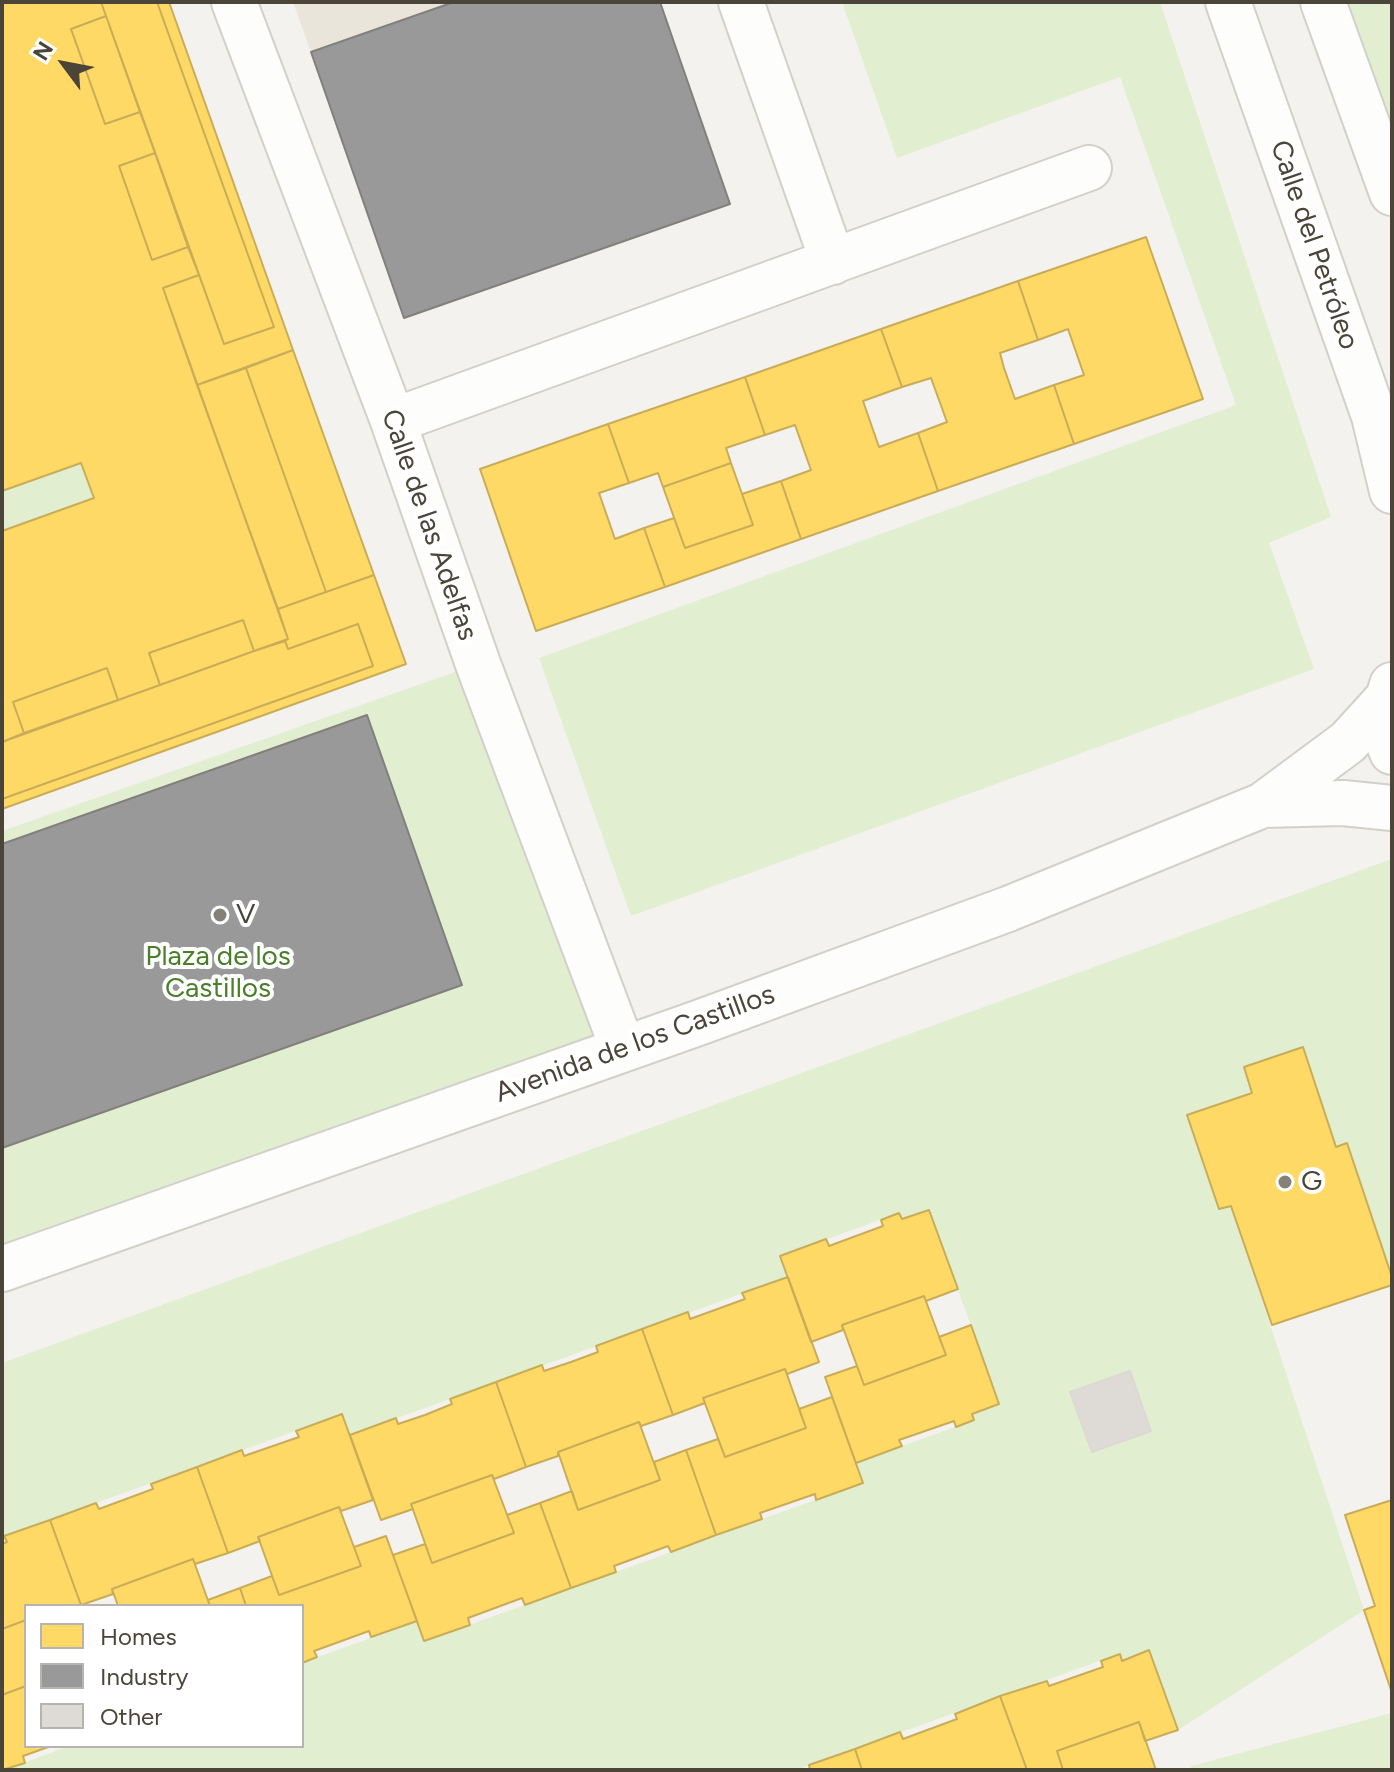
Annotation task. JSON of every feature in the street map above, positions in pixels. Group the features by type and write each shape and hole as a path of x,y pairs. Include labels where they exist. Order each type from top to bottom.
{"street":[{"name":"Calle de las Adelfas","path":"234,2 393,421 483,678 623,1049"},
{"path":"741,2 833,262"},
{"name":"Calle del Petróleo","path":"1228,2 1374,416 1392,491"},
{"path":"1323,2 1392,193"},
{"path":"393,421 1089,168"},
{"path":"1390,692 1387,739 1392,752"},
{"name":"Avenida de los Castillos","path":"2,1269 1008,909 1263,805 1348,742 1390,692"},
{"name":"Avenida de los Castillos","path":"1263,805 1343,803 1392,808"}],"shaded area":[{"path":"293,2 454,2 311,52"}],"green space":[{"path":"842,2 1160,2 1331,517 1269,543 1314,669 631,916 539,658 1236,405 1120,77 897,158"},
{"path":"1344,2 1391,2 1392,123 1386,124"},
{"path":"14,275 94,498 2,531 2,280"},
{"name":"Plaza de los Castillos","path":"478,664 623,1049 2,1269 2,831"},
{"path":"1392,859 1392,1277 1347,1144 1336,1147 1303,1047 1244,1067 1252,1093 1188,1115 1219,1209 1231,1206 1364,1610 1178,1730 1149,1651 1122,1661 1119,1654 796,1770 5,1770 64,1748 304,1748 304,1662 417,1621 425,1641 862,1483 856,1463 974,1420 972,1414 999,1403 929,1210 902,1219 899,1213 781,1256 788,1277 350,1435 342,1414 2,1537 2,1363"},
{"path":"1392,1713 1392,1770 1192,1770 1191,1766"}],"building: Homes":[{"path":"2,2 101,2 106,16 71,29 105,124 140,112 155,153 119,166 152,260 188,247 199,275 163,288 288,639 254,651 243,620 149,653 160,685 118,700 107,668 13,702 24,733 2,742 2,531 94,498 81,463 2,491"},
{"path":"101,2 157,2 274,327 224,344"},
{"path":"157,2 169,2 293,350 197,385 163,288 199,275 224,344 274,327"},
{"path":"106,16 140,112 105,124 71,29"},
{"path":"155,153 188,247 152,260 119,166"},
{"path":"1146,237 1203,399 1074,444 1054,385 1084,375 1068,329 1038,340 1018,281"},
{"path":"1018,281 1038,340 1000,353 1004,368 1015,399 1054,385 1074,444 938,491 918,433 947,422 931,378 902,387 881,329"},
{"path":"881,329 902,387 863,401 879,447 918,433 938,491 801,539 781,481 811,470 795,425 765,435 745,377"},
{"path":"293,350 374,575 326,592 246,368"},
{"path":"246,368 326,592 278,609 197,385"},
{"path":"745,377 765,435 726,448 731,463 663,487 658,473 629,483 608,424"},
{"path":"608,424 629,483 599,493 615,539 644,528 665,587 536,631 480,469"},
{"path":"731,463 753,525 685,548 663,487"},
{"path":"781,481 801,539 665,587 644,528 674,518 685,548 753,525 742,494"},
{"path":"374,575 406,664 2,809 2,799 373,666 358,624 288,649 285,641 288,639 278,609"},
{"path":"243,620 254,651 160,685 149,653"},
{"path":"358,624 373,666 2,799 2,742 254,651 285,641 288,649"},
{"path":"107,668 118,700 24,733 13,702"},
{"name":"G","path":"1303,1047 1336,1147 1347,1143 1392,1277 1392,1285 1272,1325 1231,1206 1219,1209 1187,1115 1252,1093 1244,1067"},
{"path":"929,1210 958,1289 926,1301 924,1296 842,1325 843,1330 811,1342 780,1256 826,1239 829,1246 883,1226 881,1220 899,1213 902,1219"},
{"path":"788,1277 819,1362 787,1374 785,1369 703,1398 705,1403 673,1415 642,1329 688,1312 690,1319 745,1299 742,1293"},
{"path":"924,1296 946,1355 864,1385 842,1325"},
{"path":"971,1325 999,1404 972,1414 974,1420 956,1427 954,1421 899,1440 902,1446 856,1463 825,1377 857,1366 864,1385 946,1355 939,1337"},
{"path":"642,1329 673,1415 641,1426 639,1422 526,1467 496,1382 542,1365 544,1371 571,1362 598,1352 596,1346"},
{"path":"785,1369 806,1428 725,1457 703,1398"},
{"path":"496,1382 526,1467 494,1479 492,1475 411,1504 413,1509 381,1520 350,1435 396,1418 398,1424 425,1415 452,1404 450,1399"},
{"path":"832,1397 863,1483 816,1500 815,1494 760,1513 762,1519 716,1535 686,1450 718,1439 725,1457 806,1428 799,1409"},
{"path":"342,1414 373,1500 341,1511 339,1507 258,1537 260,1541 228,1553 197,1467 242,1450 244,1456 299,1437 296,1431"},
{"path":"639,1422 660,1480 578,1510 558,1452"},
{"path":"686,1450 716,1535 671,1552 668,1546 614,1566 616,1572 571,1588 540,1503 572,1491 578,1510 660,1480 654,1462"},
{"path":"197,1467 228,1553 195,1564 193,1559 112,1589 113,1594 81,1604 50,1520 96,1503 99,1509 153,1489 151,1484"},
{"path":"492,1475 514,1533 432,1563 411,1504"},
{"path":"1392,1500 1392,1693 1364,1610 1375,1606 1345,1515"},
{"path":"540,1503 571,1588 525,1605 522,1598 468,1618 470,1625 424,1641 393,1555 425,1544 432,1563 514,1533 507,1515"},
{"path":"339,1507 361,1566 279,1595 258,1537"},
{"path":"50,1520 81,1604 24,1604 24,1621 2,1629 2,1544 7,1542 4,1536"},
{"path":"386,1536 417,1621 371,1637 369,1631 314,1651 317,1657 304,1662 304,1604 245,1604 240,1588 272,1576 279,1595 361,1566 354,1547"},
{"path":"193,1559 209,1604 117,1604 112,1589"},
{"path":"240,1588 245,1604 209,1604 208,1600"},
{"path":"24,1621 24,1687 2,1695 2,1629"},
{"path":"1149,1650 1178,1730 1145,1741 1139,1722 1057,1751 1063,1770 1027,1770 1000,1696 1047,1681 1049,1686 1103,1667 1101,1661 1120,1654 1122,1661"},
{"path":"24,1687 24,1748 45,1748 23,1756 25,1763 2,1770 2,1695"},
{"path":"1000,1696 1027,1770 862,1770 855,1749 900,1732 903,1739 957,1719 955,1714"},
{"path":"1139,1722 1156,1770 1063,1770 1057,1751"},
{"path":"855,1749 862,1770 810,1770 809,1765"}],"building: Industry":[{"path":"454,2 660,2 730,204 404,318 311,52"},
{"name":"V","path":"367,715 462,985 2,1148 2,844"}],"building: Other":[{"path":"1130,1371 1151,1431 1092,1452 1070,1392"}],"place":[{"name":"V","path":"220,915"},
{"name":"G","path":"1285,1182"}]}
